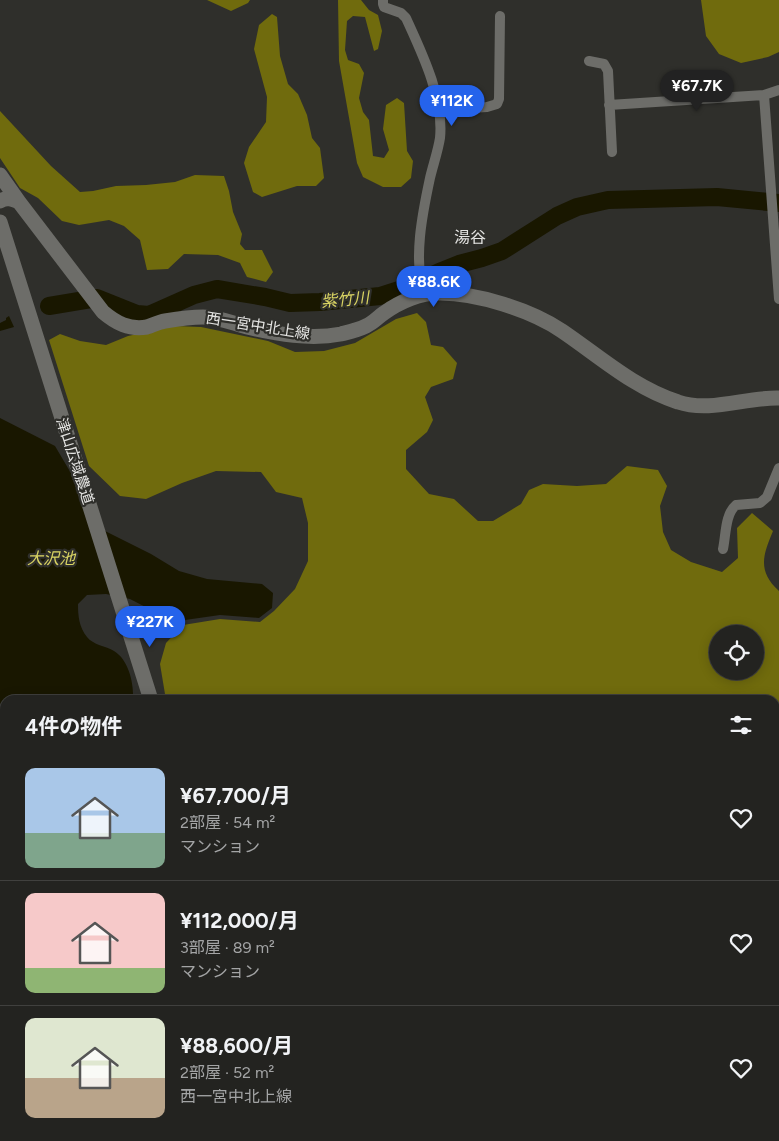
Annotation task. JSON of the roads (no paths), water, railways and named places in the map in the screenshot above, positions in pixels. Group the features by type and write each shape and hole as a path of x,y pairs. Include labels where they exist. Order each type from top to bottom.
{"main road":[{"name":"西一宮中北上線","path":"0,175 93,299 112,320 130,327 147,326 172,320 211,317 261,330 320,336 357,330 373,322 422,290 453,293 506,305 526,312 561,330 611,366 655,393 679,403 700,406 779,398"},
{"path":"0,201 12,199 19,202"},
{"name":"津山広域農道","path":"0,222 149,695"}],"street":[{"path":"384,0 384,8 401,13 406,18 431,76 438,110 440,138 419,238 419,272 422,290"},
{"path":"438,110 487,107 497,104 500,99 500,16"},
{"path":"588,61 604,64 608,70 612,152"},
{"path":"609,104 764,95 779,90"},
{"path":"764,95 779,299"},
{"path":"724,549 729,514 733,507 736,505 760,503 767,497 779,468"},
{"path":"301,1141 309,1141"}],"water":[{"path":"9,316 14,327 0,331 0,323"},
{"name":"大沢池","path":"0,418 55,446 75,480 91,524 151,554 179,571 207,579 262,584 273,593 272,608 259,618 220,615 185,620 163,616 130,599 106,594 87,595 78,604 82,629 90,640 114,651 123,660 130,673 133,695 0,695"}],"waterway":[{"name":"紫竹川","path":"49,306 97,298 137,314 149,315 194,295 217,289 290,303 380,296 408,287 459,264 502,251 557,216 577,207 608,200 717,197 779,203"}],"district":[{"name":"湯谷","path":"470,237"}]}
